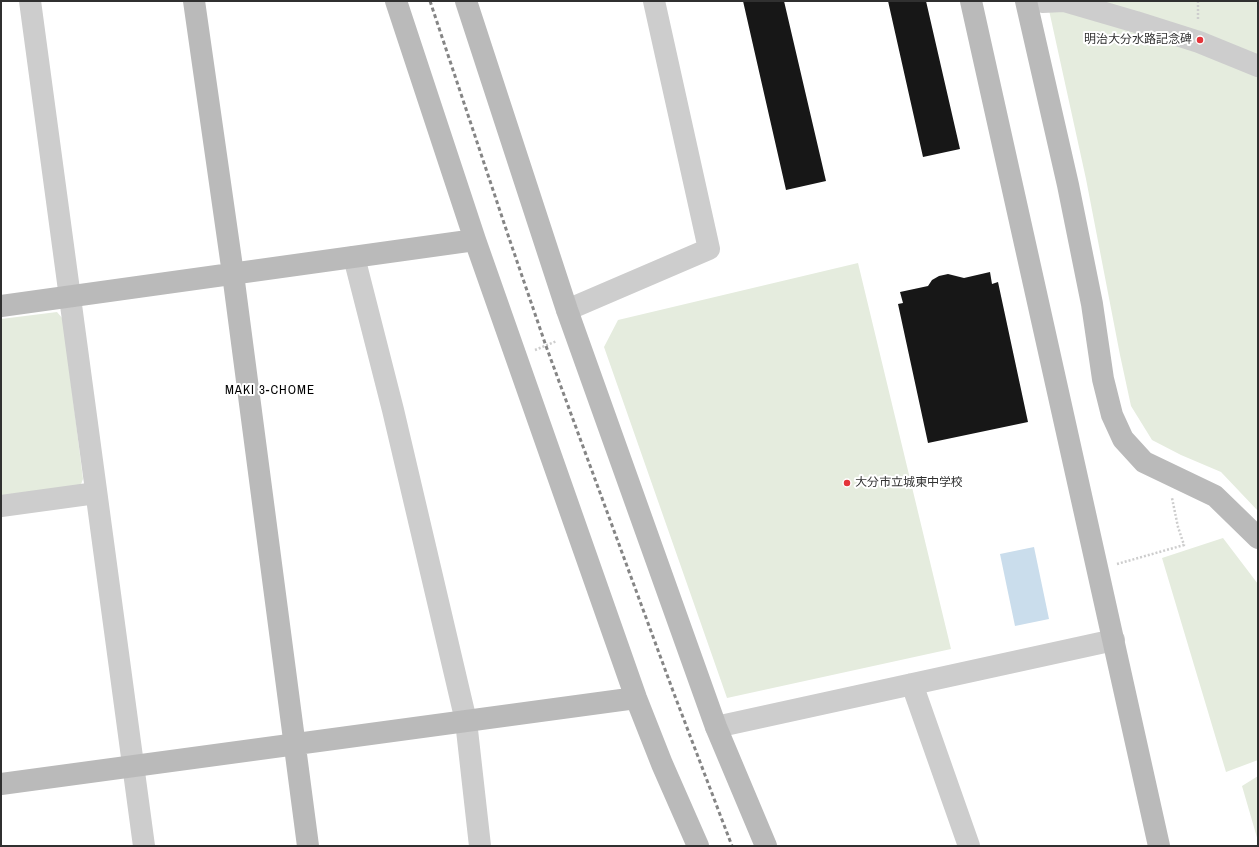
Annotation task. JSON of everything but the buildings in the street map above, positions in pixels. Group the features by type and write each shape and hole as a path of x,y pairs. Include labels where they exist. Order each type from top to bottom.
{"street":[{"path":"30,1 144,846"},
{"path":"194,1 233,274 308,846"},
{"path":"396,1 475,240 636,698 662,764 698,846"},
{"path":"466,1 567,310 716,726 766,846"},
{"path":"567,310 709,249 654,1"},
{"path":"971,1 1159,846"},
{"path":"1258,66 1199,42 1064,1 1034,1 1092,304 1103,379 1112,415 1123,439 1144,462 1215,496 1258,538"},
{"path":"1,306 475,240"},
{"path":"354,257 395,418 466,721 480,846"},
{"path":"1,506 96,493"},
{"path":"716,726 1114,640"},
{"path":"912,684 969,846"},
{"path":"1,784 636,698"}],"path":[{"path":"1198,1 1198,6"},
{"path":"516,358 576,334"},
{"path":"1117,564 1184,545 1178,527 1170,491"}],"shaded area":[{"path":"1047,1 1258,1 1258,511 1221,472 1181,455 1152,440 1131,406 1086,179"},
{"path":"858,263 951,649 727,698 604,347 618,320"},
{"path":"57,312 63,319 83,479 80,487 1,499 1,319"},
{"path":"1223,538 1258,584 1258,760 1226,772 1162,558"},
{"path":"1258,776 1258,841 1242,786"}],"water":[{"path":"1034,547 1049,619 1015,626 1000,554"}],"railway":[{"path":"430,1 546,346 673,691 732,846"}],"place":[{"name":"明治大分水路記念碑","path":"1200,40"},
{"name":"大分市立城東中学校","path":"847,483"}],"district":[{"name":"MAKI 3-CHOME","path":"270,391"}]}
